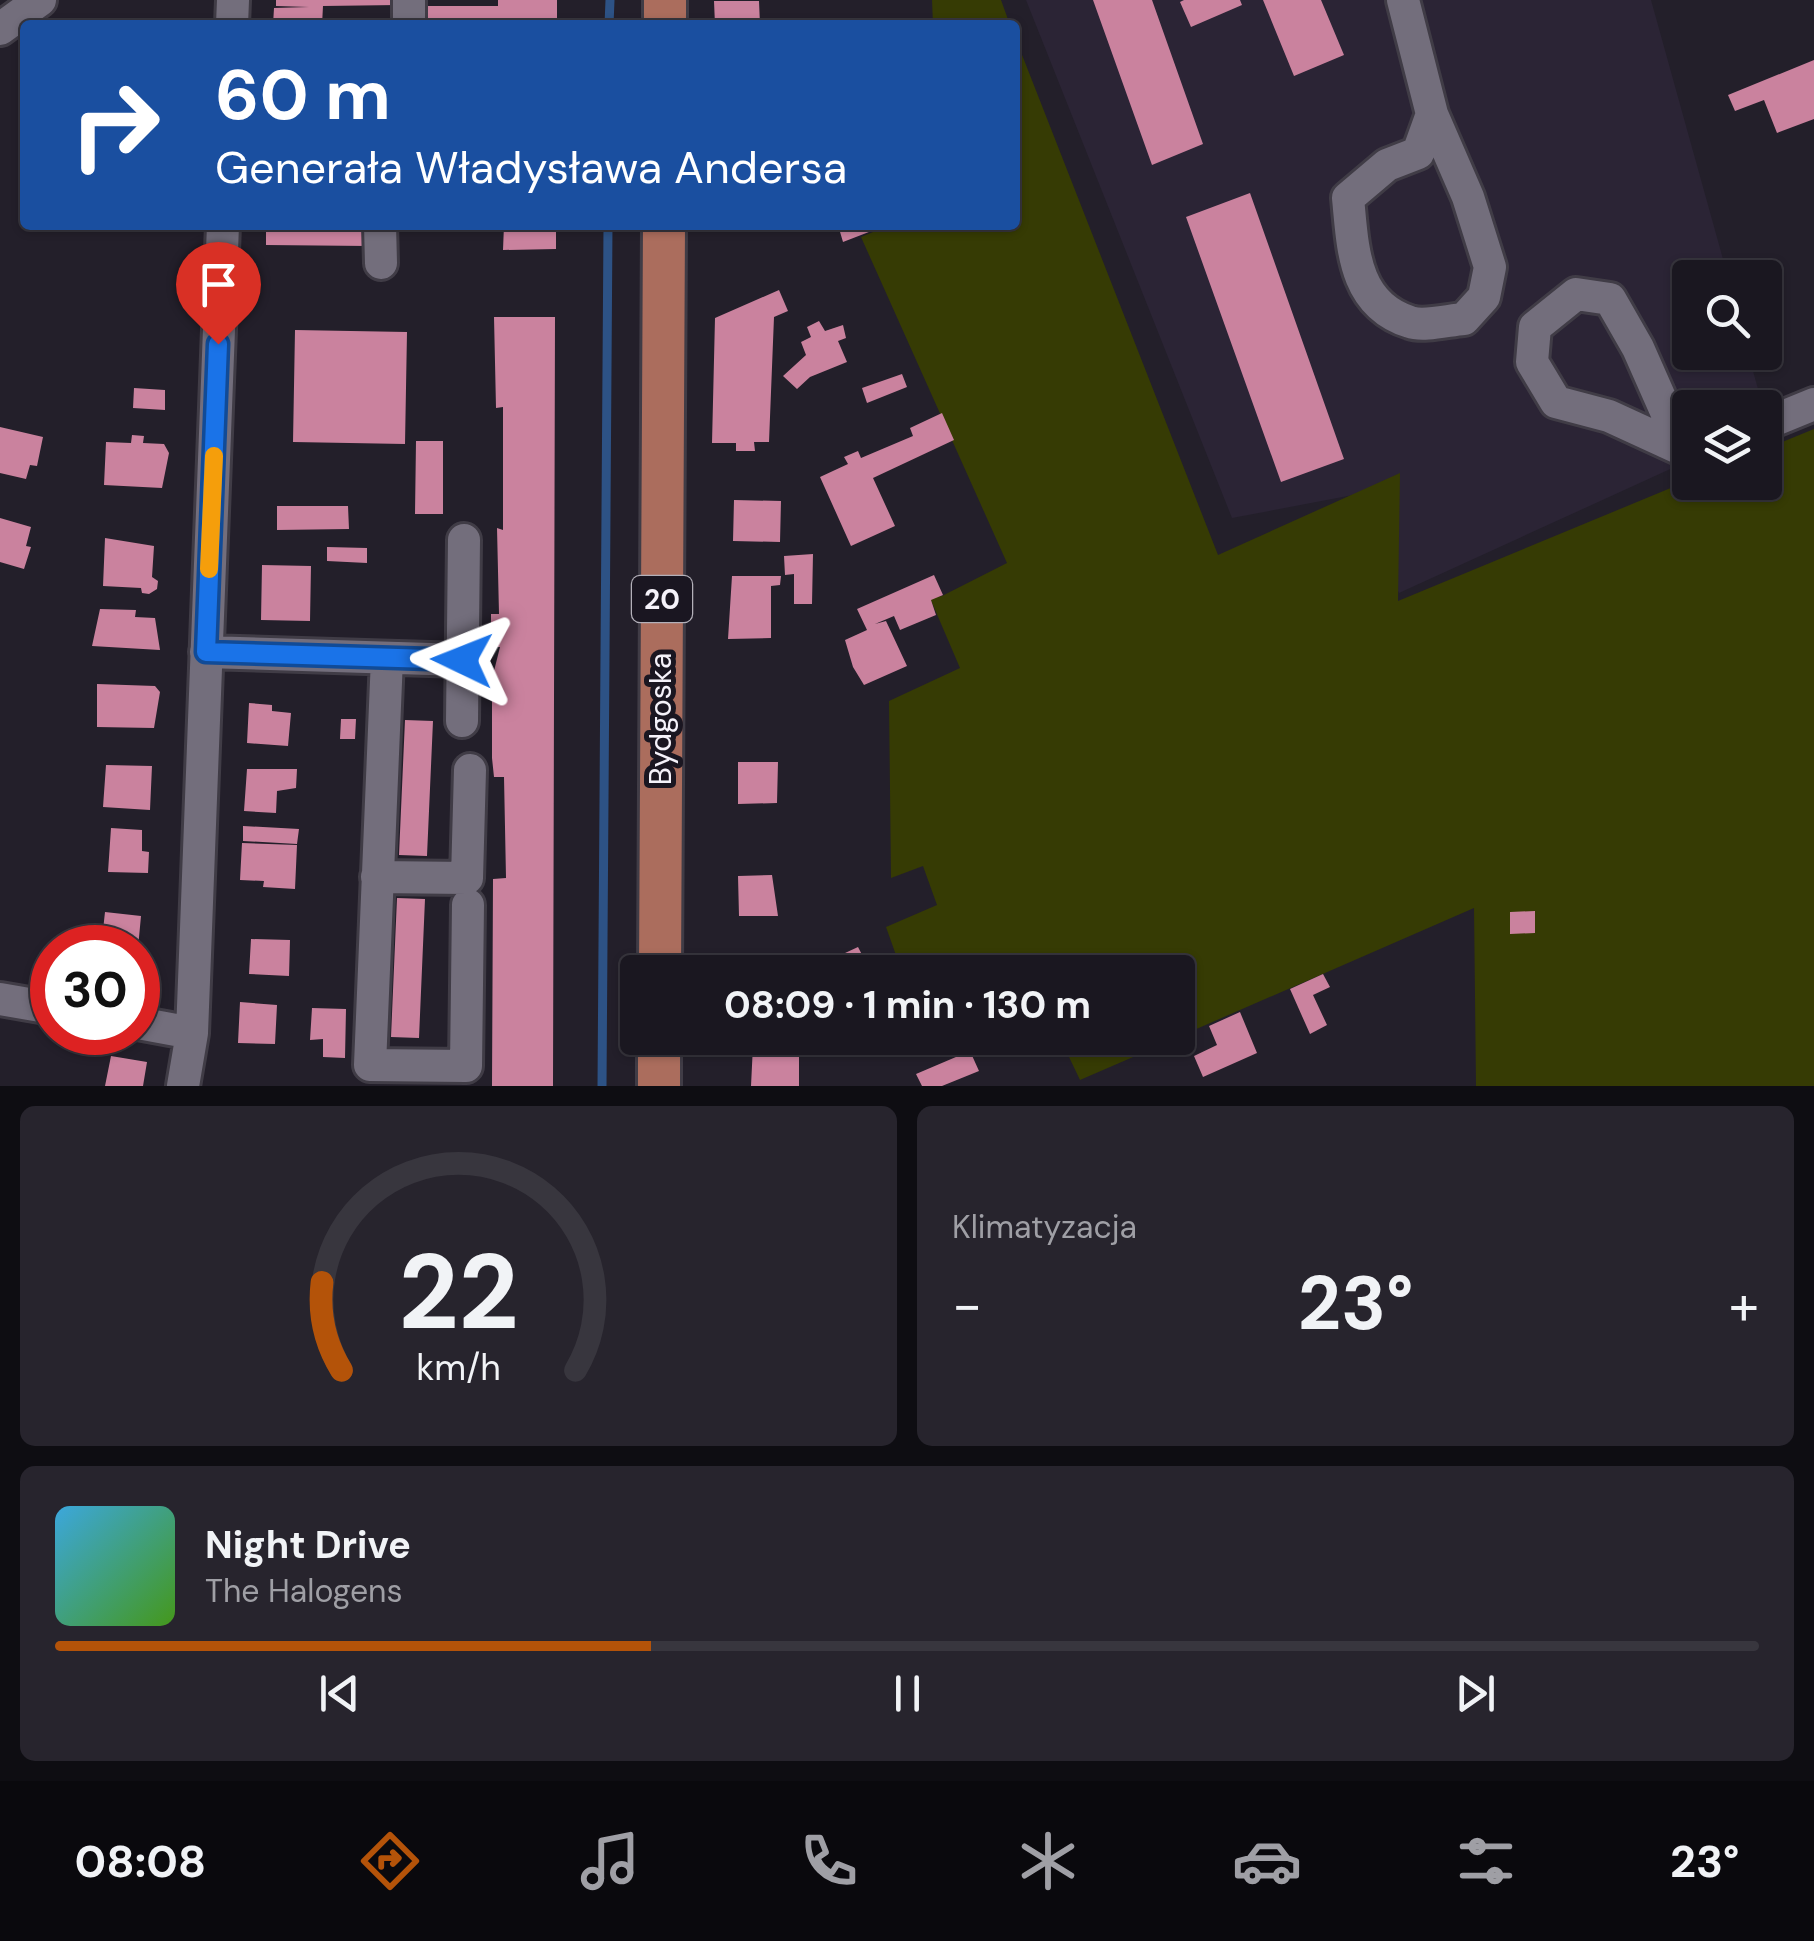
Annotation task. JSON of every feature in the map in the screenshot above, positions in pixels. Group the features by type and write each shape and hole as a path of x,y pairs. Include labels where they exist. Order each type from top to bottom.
{"main road":[{"name":"Bydgoska","path":"660,955 664,230"},
{"path":"659,1055 659,1086"}],"street":[{"path":"0,29 40,0"},
{"path":"1403,0 1432,114 1468,197 1490,268 1484,297 1464,319 1411,323 1370,298 1354,260 1348,198 1387,165 1418,152 1432,114"},
{"path":"183,1086 192,1033 223,230"},
{"path":"380,230 380,264"},
{"path":"1576,294 1610,299 1686,449 1609,416 1556,402 1532,362 1535,327 1576,294"},
{"path":"1782,417 1814,404"},
{"path":"462,721 464,540"},
{"path":"206,652 462,660"},
{"path":"387,658 370,1065 466,1066 468,905"},
{"path":"376,876 467,878 470,770"},
{"path":"0,999 30,1004"},
{"path":"160,1027 192,1033"}],"shaded area":[{"path":"1026,0 1651,0 1723,260 1672,260 1672,370 1753,370 1758,390 1672,390 1672,468 1399,593 1353,495 1232,518"}],"green space":[{"path":"932,0 1001,0 1008,20 933,20"},
{"path":"1020,50 1218,555 1400,473 1398,601 1672,487 1672,500 1782,500 1782,442 1814,429 1814,1086 1476,1086 1474,908 1195,1030 1195,955 896,955 886,927 937,905 923,866 891,878 889,701 960,668 930,598 942,596 1007,563 861,237 878,230 1020,230"},
{"path":"1068,1055 1138,1055 1080,1080"}],"building":[{"path":"276,0 398,0 398,5 323,6 322,20 273,20 274,8 309,7 276,6"},
{"path":"498,0 557,0 557,20 427,20 427,6 498,6"},
{"path":"1093,0 1152,0 1203,144 1152,165"},
{"path":"1240,0 1242,5 1191,27 1180,2"},
{"path":"1263,0 1321,0 1344,55 1294,76"},
{"path":"714,1 759,1 760,20 715,20"},
{"path":"1814,60 1814,119 1777,133 1764,100 1735,111 1728,95"},
{"path":"1250,193 1344,459 1281,482 1186,217"},
{"path":"266,230 369,230 368,246 266,245"},
{"path":"504,230 556,230 556,249 503,250"},
{"path":"839,230 874,230 843,242"},
{"path":"779,290 788,311 774,317 769,442 754,442 755,451 736,451 736,443 712,443 715,318"},
{"path":"494,317 555,317 553,1086 492,1086 493,879 506,878 504,777 494,777 492,758 492,679 500,647 491,647 491,614 499,614 497,528 503,530 503,407 496,408"},
{"path":"819,321 825,331 843,325 846,338 838,341 847,362 810,377 797,389 783,376 806,355 801,342 811,337 807,327"},
{"path":"295,330 407,332 405,444 293,442"},
{"path":"902,374 907,387 867,403 862,388"},
{"path":"134,388 165,390 165,410 133,408"},
{"path":"942,413 954,440 873,478 895,526 851,546 820,477 848,464 844,457 858,451 861,458 913,436 910,428"},
{"path":"0,427 43,437 37,466 30,465 26,479 0,473"},
{"path":"132,435 144,436 143,443 164,444 169,453 162,488 104,485 106,442 131,443"},
{"path":"416,441 443,441 443,514 415,514"},
{"path":"734,500 781,501 780,542 733,541"},
{"path":"277,506 348,506 349,529 277,530"},
{"path":"0,518 31,527 26,546 31,547 24,569 0,562"},
{"path":"105,538 154,546 152,577 158,581 157,589 149,594 142,593 141,588 103,586"},
{"path":"327,547 367,548 367,563 327,561"},
{"path":"813,554 812,604 794,604 794,574 785,575 784,556"},
{"path":"262,565 311,566 310,621 261,620"},
{"path":"934,575 943,595 931,600 936,615 900,630 894,616 875,624 886,621 907,666 864,685 853,667 845,640 867,630 857,609"},
{"path":"732,576 781,576 780,585 771,586 771,638 728,639"},
{"path":"100,609 136,610 135,617 155,618 160,650 92,646"},
{"path":"97,684 155,686 160,692 154,728 97,727"},
{"path":"249,703 272,705 272,711 291,713 288,746 247,743"},
{"path":"341,719 356,719 355,739 340,739"},
{"path":"405,720 433,721 427,856 399,855"},
{"path":"738,762 778,762 777,803 738,804"},
{"path":"106,765 152,766 150,810 103,807"},
{"path":"247,769 297,769 296,788 277,791 276,813 244,811"},
{"path":"243,826 299,829 297,844 243,841"},
{"path":"111,828 142,830 142,851 149,852 148,873 108,872"},
{"path":"242,843 297,845 295,889 263,887 264,881 240,880"},
{"path":"772,875 778,916 739,916 738,876"},
{"path":"397,898 425,899 419,1038 391,1037"},
{"path":"1535,911 1535,933 1510,934 1510,912"},
{"path":"105,912 141,916 140,925 104,925"},
{"path":"251,939 290,940 289,976 249,974"},
{"path":"858,947 862,955 841,955"},
{"path":"1323,974 1330,987 1313,995 1327,1025 1310,1034 1290,989"},
{"path":"240,1002 277,1005 275,1044 238,1043"},
{"path":"312,1008 346,1009 345,1058 323,1057 323,1039 310,1040"},
{"path":"1240,1012 1257,1053 1203,1077 1194,1056 1217,1045 1209,1026"},
{"path":"753,1055 799,1055 799,1086 751,1086"},
{"path":"961,1055 972,1055 979,1071 942,1086 922,1086 916,1074"},
{"path":"111,1056 147,1062 143,1086 105,1086"}],"waterway":[{"path":"609,20 610,0"},
{"path":"602,1086 608,230"}],"slow traffic":[{"path":"209,569 214,456"}],"route":[{"path":"218,344 206,652 462,660"}]}
